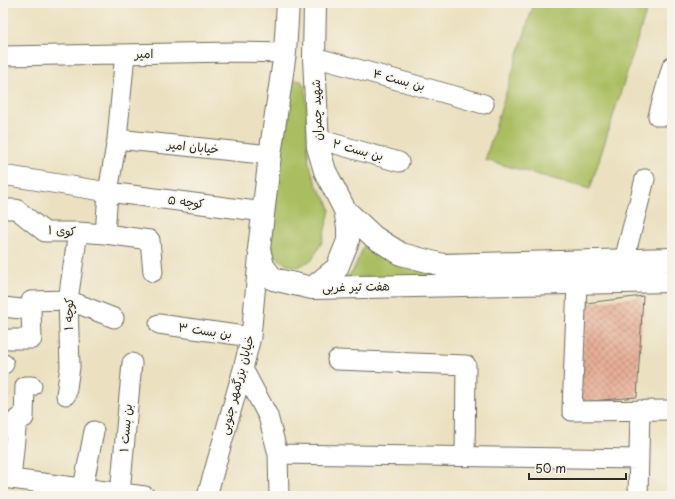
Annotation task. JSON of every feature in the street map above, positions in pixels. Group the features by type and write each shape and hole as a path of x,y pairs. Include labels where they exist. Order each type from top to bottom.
{"main road":[{"path":"288,3 285,53 314,57"},
{"name":"شهید چمران","path":"315,3 314,57 318,147 325,171 345,210"},
{"name":"هفت تیر غربی","path":"285,53 270,155 259,249 263,266 273,279 312,288 672,281"},
{"path":"345,210 374,237 401,254 443,265 672,259"},
{"path":"312,288 337,268 348,241 348,227 345,210"}],"street":[{"name":"امیر","path":"3,56 234,52 285,53"},
{"path":"125,54 117,138 108,192 105,234 150,240 153,272"},
{"name":"بن بست ۴","path":"314,57 484,104"},
{"path":"665,116 672,66"},
{"name":"خیابان امیر","path":"117,138 270,155"},
{"name":"بن بست ۲","path":"318,139 399,162"},
{"path":"3,175 108,192"},
{"path":"624,260 645,180"},
{"name":"کوچه ۵","path":"108,192 264,212"},
{"name":"کوی ۱","path":"3,209 16,209 45,232 105,234"},
{"name":"کوچه ۱","path":"66,395 70,367 68,300 78,232"},
{"name":"خیابان بزرگمهر جنوبی","path":"207,496 251,337 259,249"},
{"path":"577,283 572,411 672,410"},
{"path":"3,307 31,306 68,300 114,318"},
{"path":"9,339 32,339 31,306"},
{"name":"بن بست ۳","path":"160,324 251,337"},
{"path":"337,360 466,365 465,457"},
{"name":"بن بست ۱","path":"120,493 132,364"},
{"path":"243,369 268,416 278,454 279,496"},
{"path":"32,386 25,386 24,418 18,419 7,478 145,496"},
{"path":"638,496 640,410"},
{"path":"83,488 94,431"},
{"path":"278,454 639,458"}],"green space":[{"path":"534,3 649,3 590,189 485,160"},
{"path":"292,79 301,81 306,89 309,163 316,184 328,203 330,210 322,242 312,260 297,267 280,260 270,244 286,84"},
{"path":"365,244 382,253 672,267 672,274 346,277 352,273"}],"building":[{"path":"643,296 637,397 579,402 586,303"}]}
